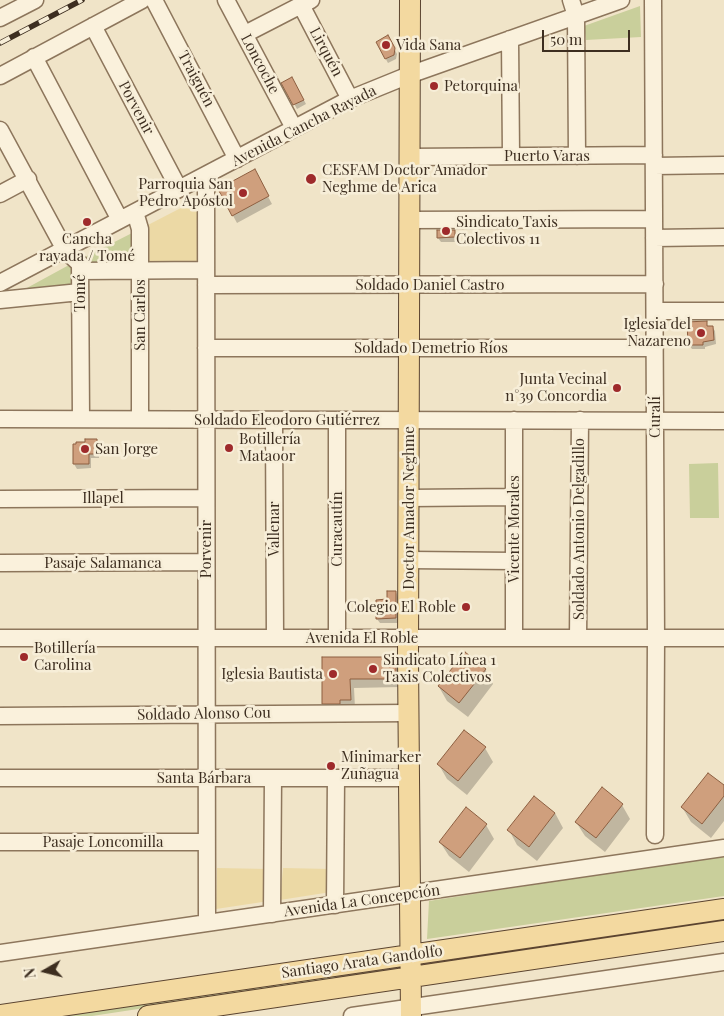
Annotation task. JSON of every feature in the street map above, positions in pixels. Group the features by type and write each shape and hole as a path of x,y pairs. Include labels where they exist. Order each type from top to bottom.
{"main road":[{"name":"Doctor Amador Neghme","path":"410,0 409,894 411,1012"},
{"name":"Santiago Arata Gandolfo","path":"0,1015 724,909"},
{"name":"Santiago Arata Gandolfo","path":"148,1016 724,931"}],"street":[{"path":"0,18 35,0"},
{"path":"0,76 142,0"},
{"name":"Traiguén","path":"154,0 237,159"},
{"name":"Loncoche","path":"226,0 294,128"},
{"path":"571,0 576,16 577,156"},
{"name":"Avenida Cancha Rayada","path":"0,283 350,100 409,75 621,0"},
{"name":"Curalí","path":"653,0 655,835"},
{"path":"245,34 306,3"},
{"name":"Lirquén","path":"306,3 350,100"},
{"name":"Porvenir","path":"93,26 180,189"},
{"path":"510,39 511,156"},
{"path":"34,57 120,220"},
{"name":"Tomé","path":"0,130 65,250 80,264 81,419"},
{"name":"Puerto Varas","path":"409,157 577,156 724,165"},
{"name":"Porvenir","path":"206,175 207,923"},
{"path":"0,194 28,179"},
{"name":"San Carlos","path":"135,212 140,229 140,419"},
{"path":"409,220 654,219"},
{"path":"654,238 724,237"},
{"name":"Soldado Daniel Castro","path":"80,271 140,271 206,278 409,285 655,284"},
{"path":"0,300 80,292"},
{"path":"655,311 724,311"},
{"name":"Soldado Demetrio Ríos","path":"206,348 655,348"},
{"name":"Soldado Eleodoro Gutiérrez","path":"0,419 724,421"},
{"name":"Vallenar","path":"274,420 275,638"},
{"name":"Curacautín","path":"337,420 337,638"},
{"name":"Vicente Morales","path":"514,420 514,638"},
{"name":"Soldado Antonio Delgadillo","path":"578,638 580,420"},
{"path":"409,498 514,497"},
{"name":"Illapel","path":"0,499 206,498"},
{"path":"409,560 514,561"},
{"name":"Pasaje Salamanca","path":"0,563 206,562"},
{"name":"Avenida El Roble","path":"0,638 724,638"},
{"name":"Soldado Alonso Cou","path":"0,716 409,713"},
{"name":"Santa Bárbara","path":"0,778 409,778"},
{"path":"272,914 273,778"},
{"path":"335,905 336,778"},
{"name":"Pasaje Loncomilla","path":"0,842 206,842"},
{"name":"Avenida La Concepción","path":"0,953 724,848"},
{"path":"352,1016 411,1012 724,962"}],"green space":[{"path":"640,6 641,37 586,40 584,26"},
{"path":"138,230 140,266 83,269 81,259"},
{"path":"69,265 73,268 74,289 23,292 25,289"},
{"path":"718,463 719,518 690,518 689,464"},
{"path":"724,855 724,896 427,939 429,901"},
{"path":"384,965 383,974 92,1016 42,1016"}],"sand":[{"path":"204,196 204,263 149,266 146,226"},
{"path":"217,868 269,869 269,901 216,909"},
{"path":"283,868 331,869 331,892 280,900"}],"building":[{"name":"Vida Sana","path":"388,35 395,48 394,55 385,59 376,42"},
{"path":"292,77 304,100 293,105 281,83"},
{"name":"Parroquia San Pedro Apóstol","path":"255,169 269,196 232,216 218,189"},
{"path":"437,230 455,230 455,237 437,238"},
{"name":"Iglesia del Nazareno","path":"707,321 707,326 713,326 714,340 703,342 703,345 688,345 687,322"},
{"name":"San Jorge","path":"85,439 97,439 98,454 89,454 89,464 73,464 73,444 85,442"},
{"path":"387,591 396,591 396,618 376,619 376,600 387,599"},
{"path":"465,652 486,669 459,703 438,686"},
{"path":"322,657 396,657 396,679 350,679 351,700 340,700 340,704 322,704"},
{"path":"464,730 486,747 458,781 437,764"},
{"path":"708,773 724,785 724,796 702,824 681,807"},
{"path":"602,787 623,804 596,838 575,822"},
{"path":"534,796 555,813 529,847 507,830"},
{"path":"466,807 487,824 460,858 439,842"}],"railway":[{"path":"0,43 82,0"}],"place":[{"name":"Vida Sana","path":"386,45"},
{"name":"Petorquina","path":"434,86"},
{"name":"CESFAM Doctor Amador Neghme de Arica","path":"311,179"},
{"name":"Parroquia San Pedro Apóstol","path":"243,193"},
{"name":"Cancha rayada / Tomé","path":"87,222"},
{"name":"Sindicato Taxis Colectivos 11","path":"446,231"},
{"name":"Iglesia del Nazareno","path":"701,333"},
{"name":"Junta Vecinal n°39 Concordia","path":"617,388"},
{"name":"Botillería Mataoor","path":"229,448"},
{"name":"San Jorge","path":"85,449"},
{"name":"Colegio El Roble","path":"466,607"},
{"name":"Botillería Carolina","path":"24,657"},
{"name":"Sindicato Línea 1 Taxis Colectivos","path":"373,669"},
{"name":"Iglesia Bautista","path":"333,674"},
{"name":"Minimarker Zuñagua","path":"331,766"}]}
